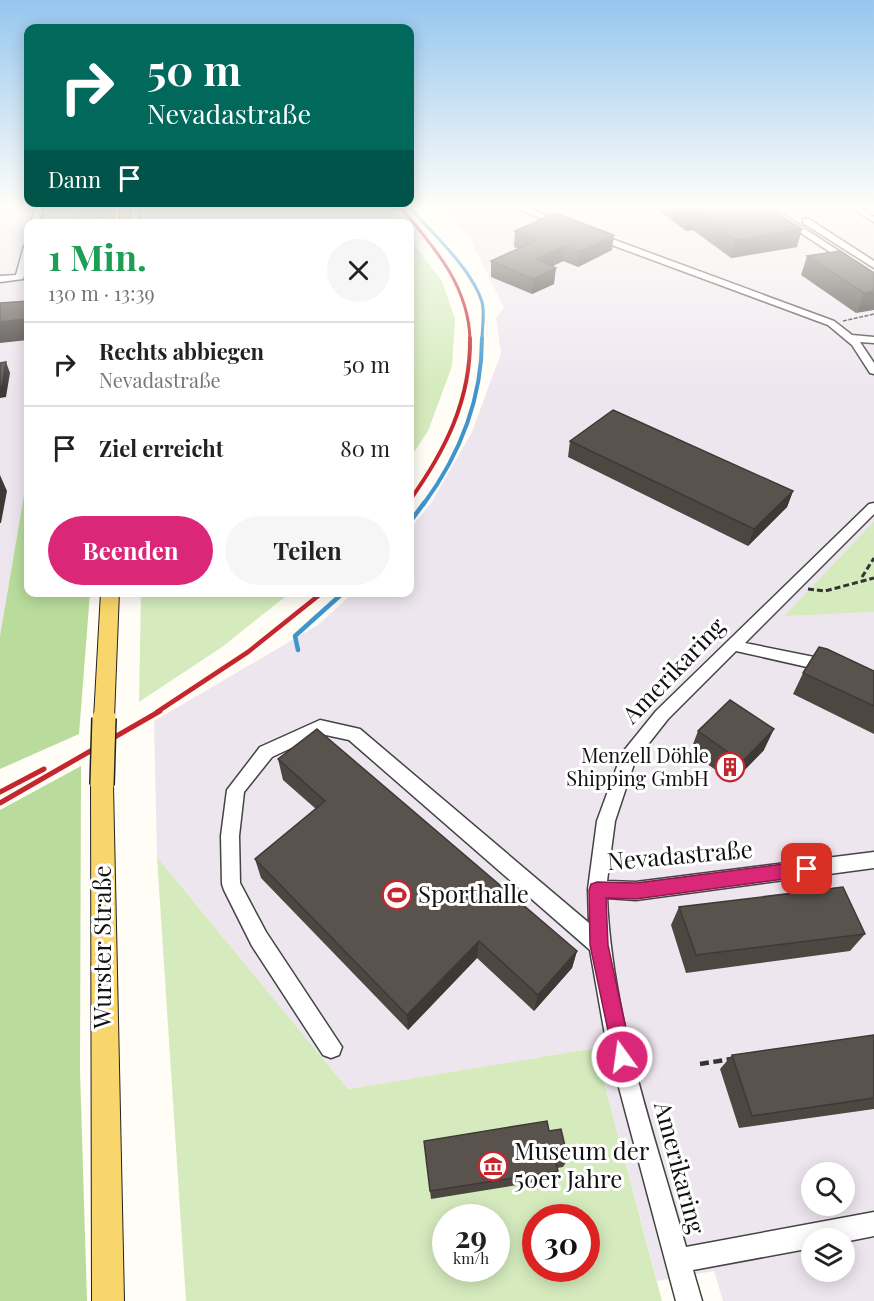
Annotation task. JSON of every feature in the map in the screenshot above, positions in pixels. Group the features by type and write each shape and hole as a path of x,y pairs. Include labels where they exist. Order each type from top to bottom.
{"main road":[{"name":"Wurster Straße","path":"108,1301 102,785 110,597"}],"street":[{"path":"0,279 20,277 22,269"},
{"path":"683,269 831,323 851,338 874,371"},
{"path":"860,269 874,278"},
{"path":"851,338 874,340"},
{"name":"Amerikaring","path":"689,1301 616,1035 599,945 597,890 606,821 628,758 663,715 874,507"},
{"path":"733,645 768,656 801,659 843,671"},
{"path":"331,1047 259,939 231,884 230,836 236,790 266,752 320,727 354,734 599,945"},
{"name":"Nevadastraße","path":"597,890 636,891 874,860"},
{"path":"678,1261 874,1224"}],"path":[{"path":"831,323 874,314"},
{"path":"862,577 874,558"},
{"path":"795,585 816,592 830,592 862,577 874,578"},
{"path":"700,1064 735,1059"}],"shaded area":[{"path":"0,269 24,269 24,495 0,636"},
{"path":"485,269 874,269 874,521 785,615 874,612 874,1301 723,1301 714,1271 657,1281 595,1048 348,1089 157,857 154,721 318,625 349,597 414,597 414,524 431,503 472,432 501,353 496,318 504,308"}],"green space":[{"path":"414,269 432,269 442,281 455,319 452,366 428,431 414,452"},
{"path":"24,495 24,597 90,597 79,734 0,769 0,636"},
{"path":"874,521 874,612 784,616"},
{"path":"141,597 285,597 222,647 139,702"},
{"path":"81,766 80,1071 87,1301 0,1301 0,810"},
{"path":"157,857 348,1089 595,1048 662,1301 186,1301"}],"building":[{"path":"509,269 555,269 533,279"},
{"path":"827,269 867,269 874,273 874,291 864,293"},
{"path":"24,301 24,319 0,322 0,303"},
{"path":"6,362 2,387 0,387 0,363"},
{"path":"613,410 793,491 754,529 570,441"},
{"path":"819,647 874,671 874,706 803,673"},
{"path":"730,700 774,729 742,762 698,731"},
{"path":"317,729 577,951 538,995 479,941 407,1015 255,859 325,801 278,759"},
{"path":"843,887 865,934 696,955 679,907"},
{"path":"874,1035 874,1098 752,1116 732,1055"},
{"path":"547,1121 549,1131 561,1129 568,1159 555,1161 558,1171 430,1191 424,1141"}],"waterway":[{"path":"464,269 477,290 483,306 482,340"},
{"path":"423,505 447,467 466,426 478,383 482,338"},
{"path":"414,517 424,503"},
{"path":"298,650 295,636 338,597"}],"railway":[{"path":"448,269 463,302 470,339"},
{"path":"414,494 445,444 454,424 466,383 470,339"},
{"path":"157,712 248,652 317,597"},
{"path":"0,803 160,711"},
{"path":"0,792 44,769"}],"place":[{"name":"Menzell Döhle Shipping GmbH","path":"730,767"},
{"name":"Sporthalle","path":"397,895"},
{"name":"Museum der 50er Jahre","path":"493,1166"}],"route":[{"path":"622,1057 599,945 597,890 636,891 807,869"}]}
